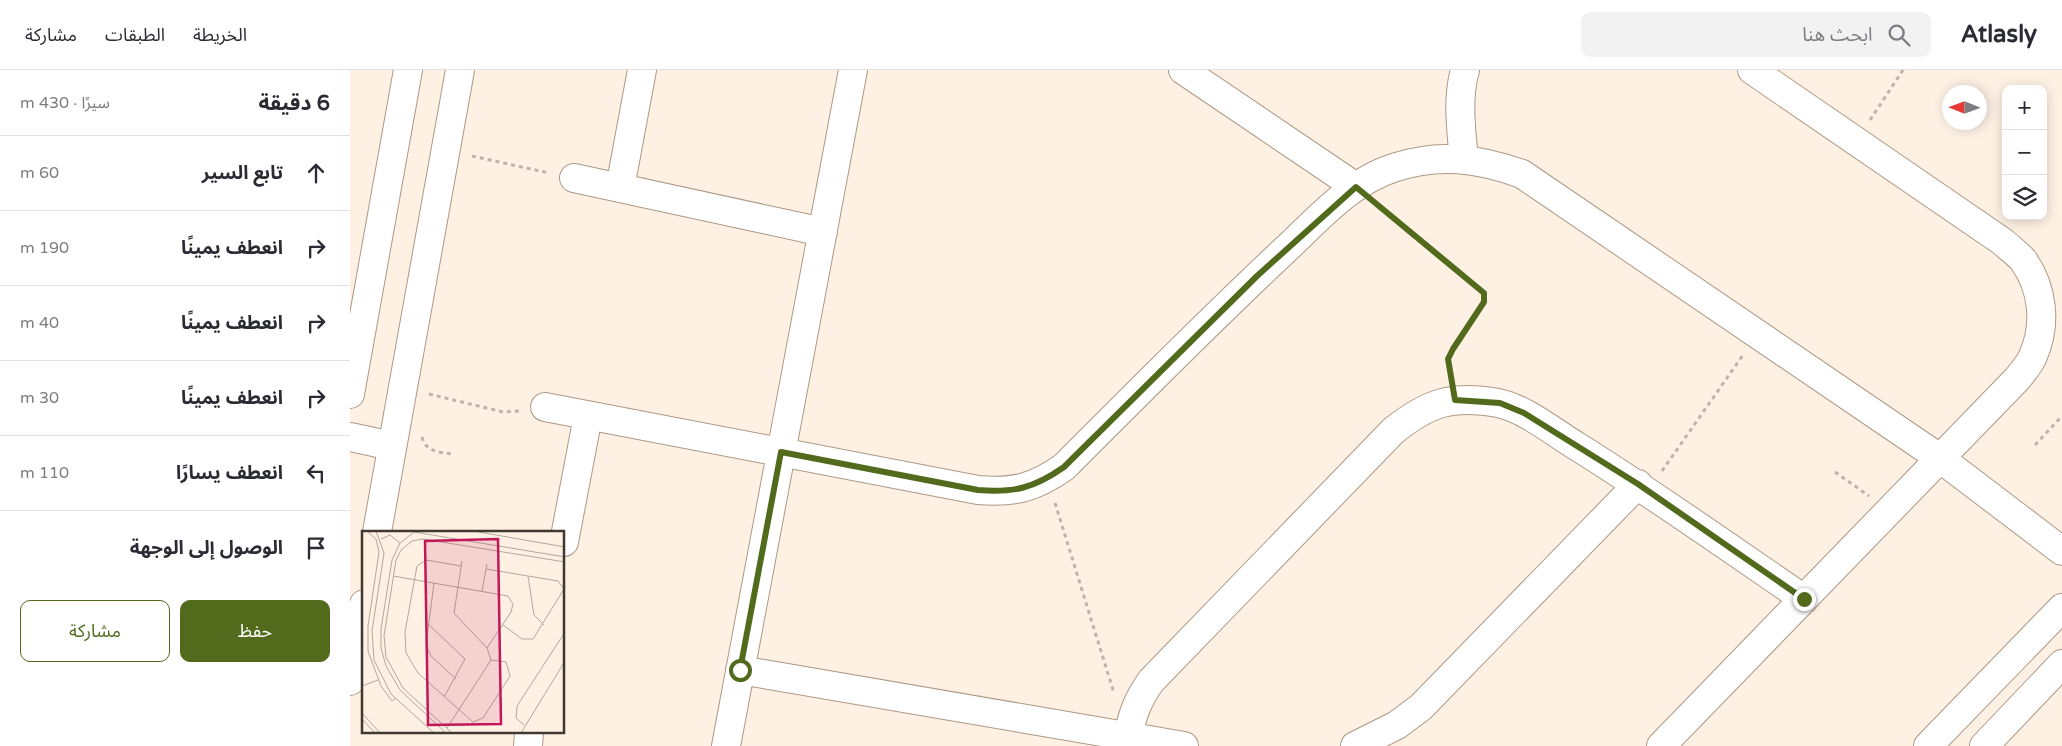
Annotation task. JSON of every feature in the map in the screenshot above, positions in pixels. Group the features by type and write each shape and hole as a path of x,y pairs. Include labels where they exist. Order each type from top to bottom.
{"street":[{"path":"350,394 408,70"},
{"path":"377,531 460,70"},
{"path":"620,188 642,70"},
{"path":"726,746 853,70"},
{"path":"1183,70 1356,187"},
{"path":"1464,158 1461,122 1462,78 1465,70"},
{"path":"1661,746 2018,378 2033,357 2041,332 2042,306 2035,281 2022,259 2003,242 1752,70"},
{"path":"545,407 978,490 1003,492 1026,488 1047,479 1064,467 1257,276 1356,187 1391,168 1426,160 1464,158 1494,164 1522,174 1941,458 2062,551"},
{"path":"574,178 823,232"},
{"path":"1128,736 1133,712 1151,681 1380,446 1412,416 1431,405 1455,400 1500,403 1524,413 1643,488 1804,599"},
{"path":"565,537 588,416"},
{"path":"350,437 392,446"},
{"path":"1355,746 1397,725 1421,707 1643,488"},
{"path":"1928,746 2062,608"},
{"path":"350,681 362,615"},
{"path":"1984,746 2062,664"},
{"path":"740,670 1184,746"}],"path":[{"path":"1856,141 1903,70"},
{"path":"472,156 539,171"},
{"path":"1356,187 1484,293 1484,302 1448,359 1455,400"},
{"path":"1643,488 1758,334"},
{"path":"429,394 503,412"},
{"path":"2035,445 2062,416"},
{"path":"1835,472 1890,511"},
{"path":"1047,479 1116,698"}],"route":[{"path":"740,670 781,452 978,490 1003,492 1026,488 1047,479 1064,467 1257,276 1334,204 1356,187 1483,290 1484,302 1448,359 1455,400 1500,403 1524,413 1638,484 1804,599"}]}
